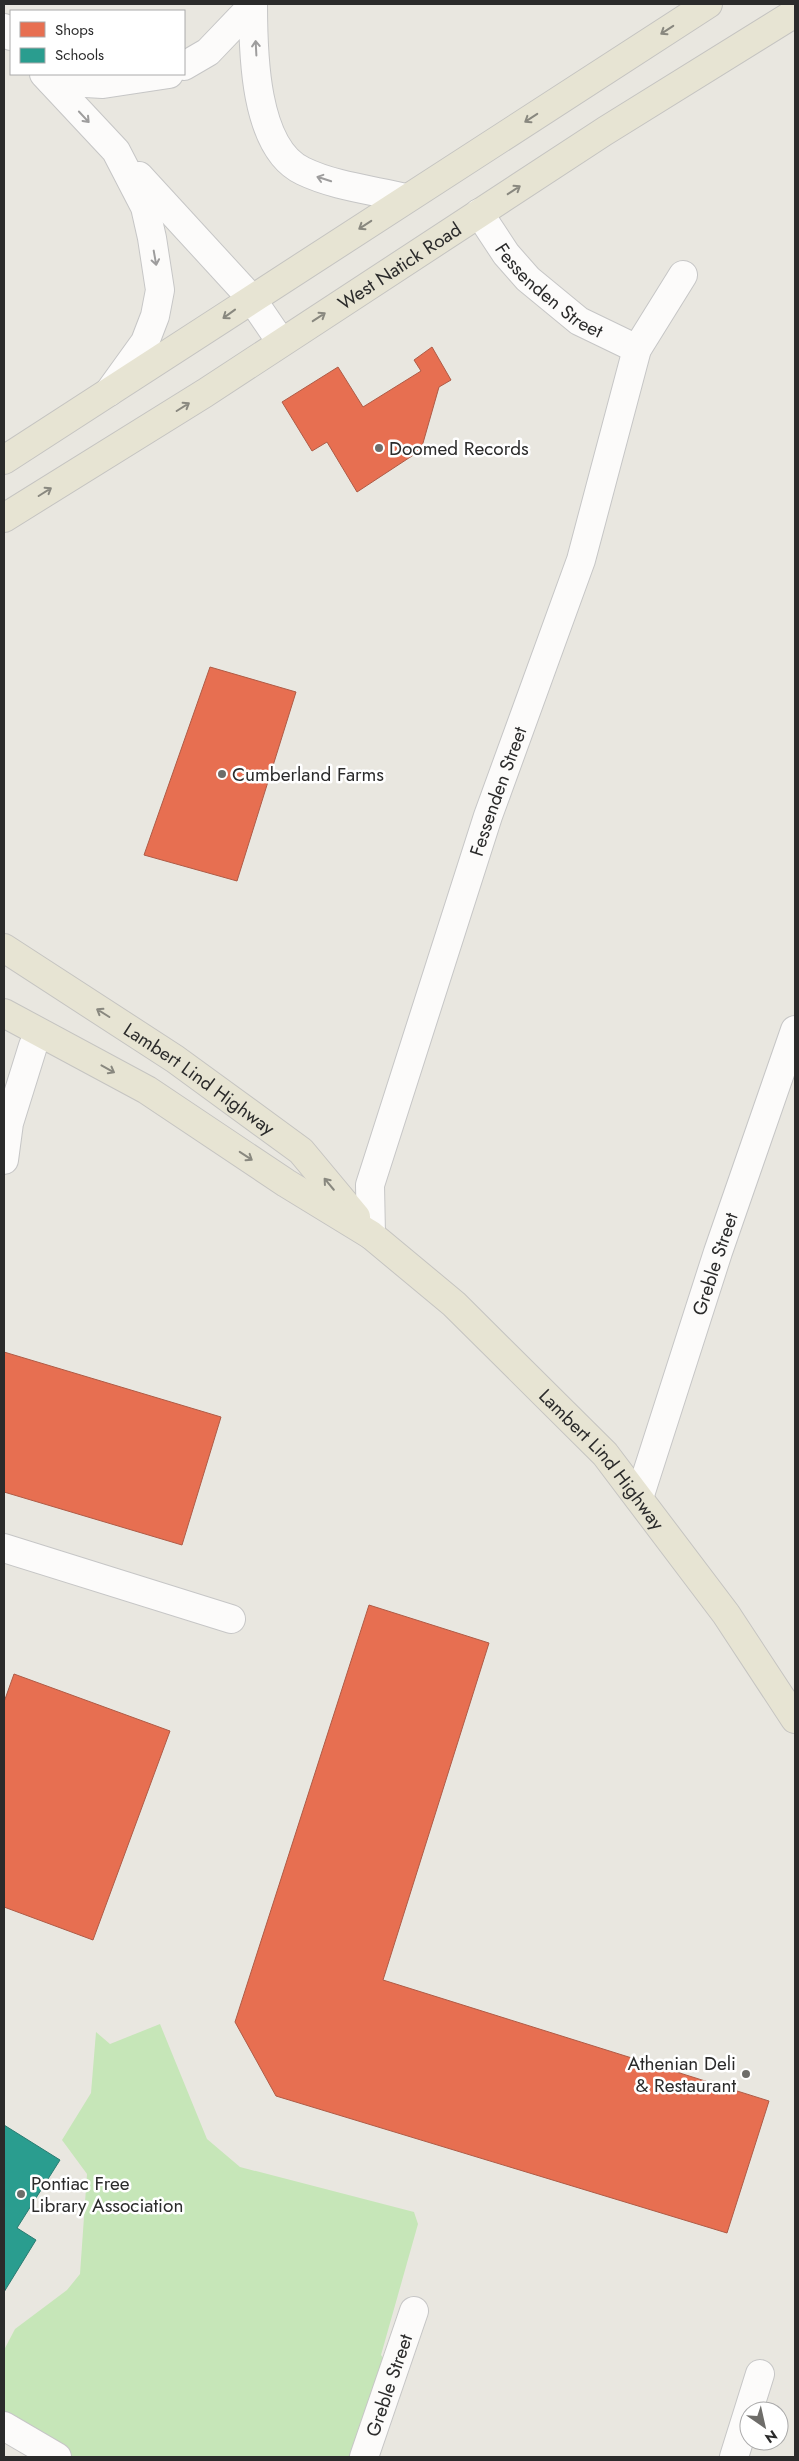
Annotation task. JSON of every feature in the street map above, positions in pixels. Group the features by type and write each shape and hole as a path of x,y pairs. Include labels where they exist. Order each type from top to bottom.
{"main road":[{"path":"4,460 108,394 251,298 708,4"},
{"name":"West Natick Road","path":"4,518 205,393 605,131 795,13"},
{"name":"Lambert Lind Highway","path":"4,948 175,1059 301,1151 371,1235"},
{"name":"Lambert Lind Highway","path":"4,1013 147,1090 286,1183 371,1235 454,1304 605,1454 726,1614 795,1719"}],"street":[{"path":"253,4 258,92 266,124 274,143 285,160 302,171 332,181 406,198"},
{"path":"185,65 208,52 253,4"},
{"path":"48,77 102,84 162,75"},
{"path":"48,77 251,298 281,342"},
{"path":"108,394 145,342 155,316 160,290 145,207 116,151"},
{"name":"Fessenden Street","path":"479,213 506,254 528,279 579,320 637,349"},
{"name":"Fessenden Street","path":"371,1235 370,1185 488,816 581,560 637,349 683,276"},
{"name":"Greble Street","path":"640,1498 718,1252 795,1030"},
{"path":"4,1160 9,1123 33,1046"},
{"path":"4,1548 230,1619"},
{"name":"Greble Street","path":"364,2457 414,2311"},
{"path":"734,2457 760,2374"},
{"path":"4,2426 57,2457"}],"green space":[{"path":"160,2024 207,2139 240,2167 414,2212 418,2224 381,2355 386,2362 350,2457 49,2457 4,2431 4,2350 15,2329 67,2290 80,2274 87,2174 62,2140 91,2093 96,2032 110,2044"}],"building: Shops":[{"path":"432,347 451,380 439,387 421,450 357,492 327,442 312,451 282,402 338,367 363,407 421,371 414,360"},
{"name":"Cumberland Farms","path":"210,667 296,692 237,881 144,855"},
{"path":"4,1352 221,1417 182,1545 4,1492"},
{"path":"369,1605 489,1643 383,1980 769,2101 727,2233 276,2096 235,2022"},
{"path":"14,1674 170,1731 93,1940 4,1907 4,1702"}],"building: Schools":[{"name":"Pontiac Free Library Association","path":"4,2125 60,2160 17,2228 36,2240 4,2292"}],"place":[{"name":"Doomed Records","path":"379,448"},
{"name":"Cumberland Farms","path":"222,774"},
{"name":"Athenian Deli & Restaurant","path":"746,2074"},
{"name":"Pontiac Free Library Association","path":"21,2194"}]}
